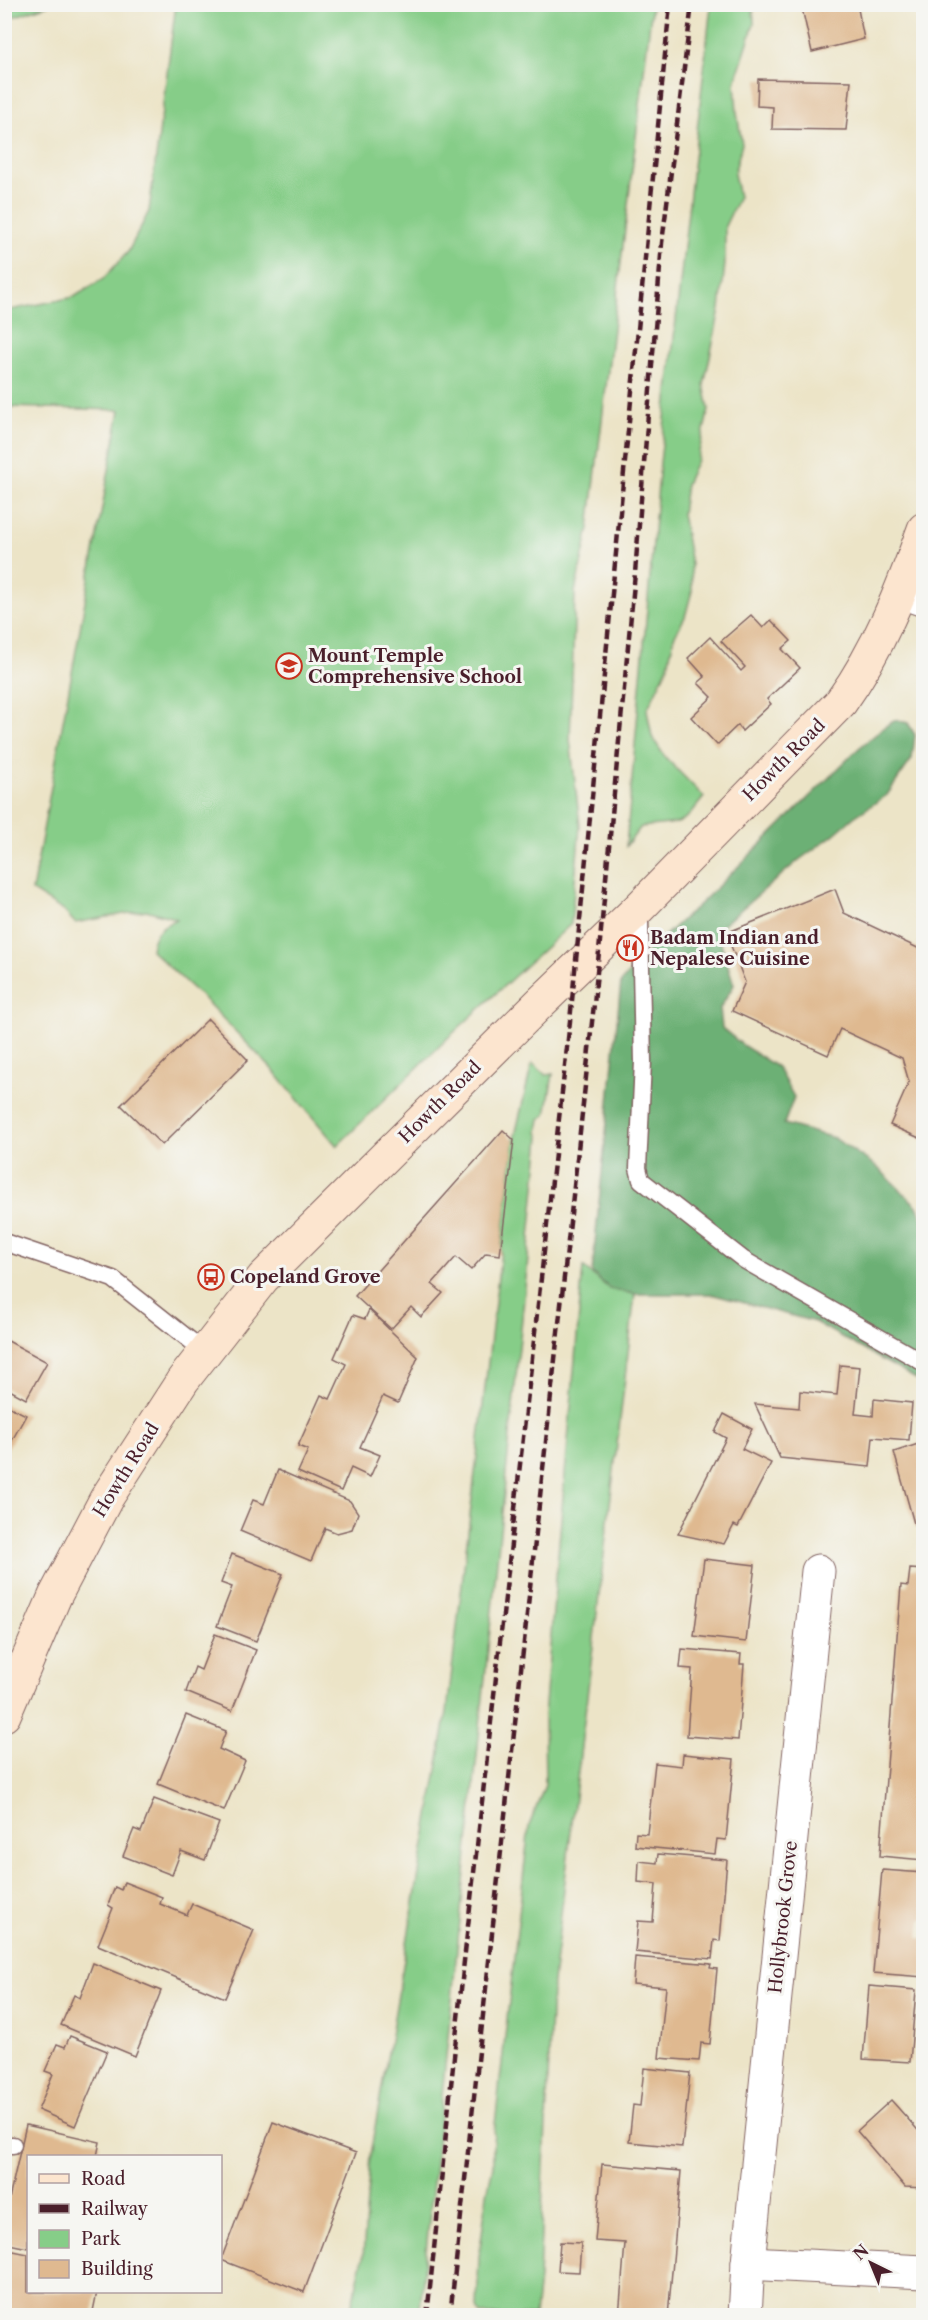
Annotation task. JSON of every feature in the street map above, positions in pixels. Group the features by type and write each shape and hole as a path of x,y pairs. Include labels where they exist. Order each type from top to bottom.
{"main road":[{"name":"Howth Road","path":"6,1704 55,1596 106,1499 183,1380 263,1278 636,911 841,702 912,596 924,529"}],"street":[{"name":"Hollybrook Grove","path":"745,2316 748,2263 818,1571"},
{"path":"748,2263 924,2272"}],"lane":[{"path":"636,911 640,921 643,1062 638,1168 641,1180 744,1260 924,1363"},
{"path":"4,1242 112,1279 205,1352"}],"green space":[{"path":"5,4 48,4 48,5 5,20"},
{"name":"Mount Temple Comprehensive School","path":"176,4 652,5 589,528 575,592 570,739 580,826 571,924 451,1035 337,1146 271,1068 204,999 151,950 159,930 177,919 146,910 75,923 64,911 32,891 120,410 5,407 5,311 74,297 103,279 128,252 149,211"},
{"path":"711,5 753,5 754,24 735,82 742,144 734,174 739,197 725,226 725,264 720,309 704,385 709,409 697,460 686,484 682,514 691,564 692,591 685,617 674,637 668,666 647,710 652,737 665,757 704,797 689,816 678,823 641,827 626,846 660,463"},
{"path":"896,720 908,723 915,735 912,759 887,795 854,817 799,860 717,930 734,985 720,1008 722,1028 744,1046 777,1067 794,1097 784,1124 834,1138 876,1166 917,1206 924,1222 923,1383 815,1322 711,1294 635,1294 610,1289 592,1273 621,982 651,948 704,900 859,748"},
{"path":"532,1063 546,1075 553,1074 546,1115 540,1119 538,1132 540,1137 524,1299 420,2309 408,2307 407,2315 349,2316 363,2258 370,2156 447,1712 514,1140"},
{"path":"583,1267 610,1289 635,1294 552,1990 539,2278 535,2315 480,2315 477,2308 479,2257 493,2166 493,2142 529,1826 545,1785 544,1715"}],"building":[{"path":"801,4 857,4 864,39 812,52"},
{"path":"758,79 851,81 846,130 772,129 773,107 757,106"},
{"path":"751,615 763,628 771,620 791,641 782,649 800,668 767,699 771,704 742,731 738,725 717,745 691,717 712,697 698,683 705,677 688,658 710,637 741,671 745,667 721,641"},
{"path":"835,889 844,913 924,951 924,1140 890,1125 909,1082 902,1058 840,1029 828,1055 732,1011 745,982 726,933"},
{"path":"208,1019 248,1060 162,1145 121,1105"},
{"path":"503,1130 514,1140 500,1255 486,1253 471,1270 456,1257 432,1284 443,1293 421,1317 411,1307 391,1329 355,1296"},
{"path":"369,1310 418,1357 398,1403 383,1396 360,1447 380,1455 370,1477 351,1468 341,1491 298,1472 308,1450 298,1446 321,1395 330,1399 346,1364 334,1358 353,1315 365,1319"},
{"path":"8,1341 47,1362 26,1399 4,1387 4,1348"},
{"path":"840,1365 860,1367 855,1414 873,1416 874,1399 912,1403 909,1440 873,1437 870,1467 780,1458 755,1404 799,1408 800,1391 837,1395"},
{"path":"4,1404 26,1415 4,1455"},
{"path":"724,1414 752,1429 742,1449 771,1463 738,1527 734,1525 724,1544 678,1534 726,1438 715,1432"},
{"path":"924,1442 923,1539 918,1525 915,1527 894,1452"},
{"path":"278,1470 350,1501 358,1513 352,1529 337,1533 325,1528 311,1561 240,1531 253,1500 264,1504"},
{"path":"232,1554 283,1574 256,1641 217,1626 232,1587 221,1583"},
{"path":"704,1559 755,1565 746,1642 694,1636"},
{"path":"910,1569 924,1570 924,1860 880,1856 901,1585 908,1586"},
{"path":"215,1634 256,1650 232,1711 186,1692 195,1667 201,1670"},
{"path":"682,1649 741,1654 740,1664 744,1664 738,1740 687,1736 692,1669 680,1668"},
{"path":"186,1715 226,1731 219,1749 245,1761 224,1811 158,1784"},
{"path":"683,1754 734,1759 726,1840 717,1839 715,1854 635,1846 636,1833 647,1834 655,1763 682,1766"},
{"path":"154,1799 219,1823 205,1860 181,1851 172,1875 123,1856 134,1829 141,1832"},
{"path":"658,1854 727,1860 720,1941 714,1940 712,1959 635,1952 638,1921 653,1922 656,1884 638,1882 639,1861 657,1863"},
{"path":"882,1870 924,1873 924,1919 921,1919 919,1938 924,1938 924,1977 873,1973"},
{"path":"124,1882 162,1897 160,1904 187,1915 192,1904 254,1930 225,1998 98,1945 113,1908 108,1905 115,1887 121,1890"},
{"path":"635,1957 711,1964 710,1968 717,1969 710,2044 701,2043 699,2061 659,2058 666,1987 633,1984"},
{"path":"93,1963 161,1991 135,2056 61,2025 74,1995 80,1998"},
{"path":"869,1986 916,1990 910,2062 863,2059"},
{"path":"70,2036 107,2051 75,2126 38,2110 53,2074 45,2071 57,2044 65,2047"},
{"path":"644,2068 690,2073 682,2147 629,2142 633,2105 640,2106"},
{"path":"891,2100 924,2137 924,2188 905,2187 857,2131"},
{"path":"273,2122 356,2153 304,2292 222,2260"},
{"path":"26,2125 100,2142 97,2155 27,2155 27,2248 4,2243 4,2221"},
{"path":"602,2164 681,2171 668,2316 619,2316 625,2243 595,2241"},
{"path":"560,2242 581,2243 579,2272 558,2271"},
{"path":"4,2249 27,2254 27,2293 97,2293 92,2316 66,2316 33,2309 32,2316 4,2316"}],"railway":[{"path":"427,2316 463,1970 570,1021 670,4"},
{"path":"450,2316 594,1004 635,573 662,243 692,4"}],"place":[{"name":"Mount Temple Comprehensive School","path":"289,666"},
{"name":"Badam Indian and Nepalese Cuisine","path":"630,948"},
{"name":"Copeland Grove","path":"211,1277"}]}
